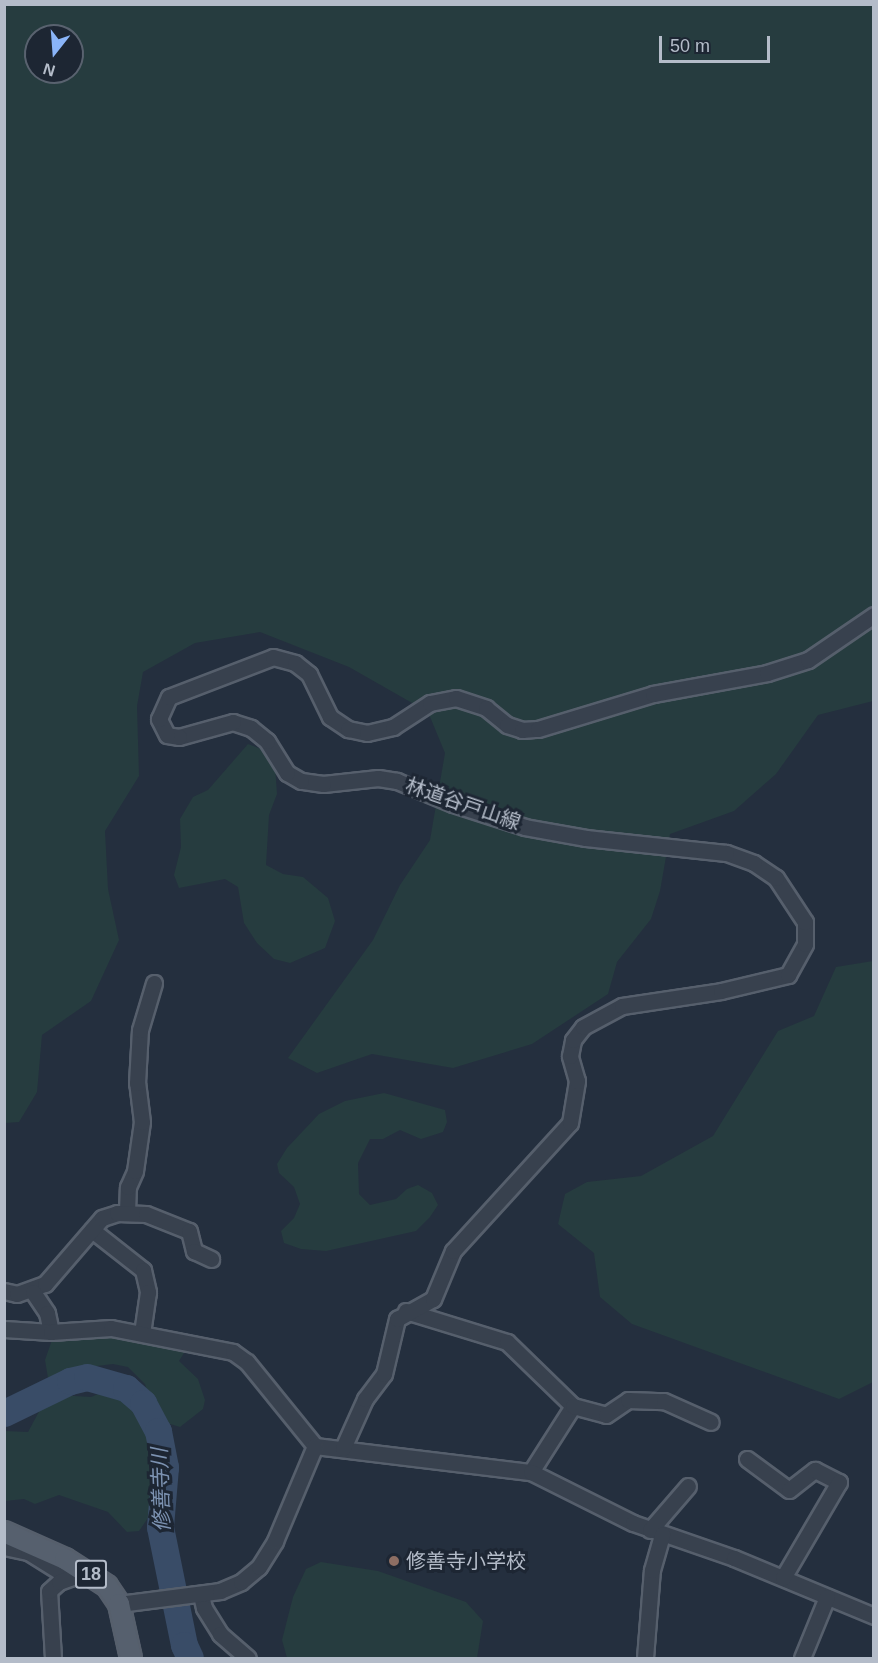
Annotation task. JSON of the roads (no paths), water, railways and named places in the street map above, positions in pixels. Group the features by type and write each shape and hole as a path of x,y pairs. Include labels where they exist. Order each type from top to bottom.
{"main road":[{"name":"18","path":"4,1532 79,1575 107,1586 125,1603 131,1659"}],"street":[{"name":"林道谷戸山線","path":"406,1311 433,1299 453,1251 570,1123 577,1081 570,1056 573,1040 583,1027 622,1006 721,991 788,975 805,944 805,922 776,878 754,863 726,853 586,838 525,827 453,804 397,781 378,778 323,784 301,781 287,773 267,741 251,728 233,722 179,736 167,735 159,719 169,697 273,657 295,663 309,674 330,717 348,729 367,733 393,727 430,703 456,698 486,708 507,725 538,729 653,694 787,668 825,650 873,615"},
{"path":"127,1212 128,1187 135,1171 142,1122 137,1083 140,1030 154,983"},
{"path":"4,1291 33,1292 45,1284 108,1214 127,1212 146,1214 189,1231 194,1251 211,1259"},
{"path":"92,1230 143,1270 148,1292 142,1333"},
{"path":"33,1292 47,1313 51,1332"},
{"path":"343,1448 365,1399 384,1374 398,1319 406,1311 507,1342 573,1406 606,1415 628,1400 664,1401 711,1422"},
{"path":"4,1329 51,1332 111,1328 142,1333 241,1357 315,1446 531,1472 656,1532 783,1578 873,1616"},
{"path":"531,1472 573,1406"},
{"path":"125,1603 198,1595 241,1582 259,1567 275,1541 315,1446"},
{"path":"747,1459 789,1490 815,1470 839,1482 783,1578"},
{"path":"645,1659 656,1532 688,1486"},
{"path":"4,1547 27,1552 79,1575"},
{"path":"53,1659 49,1591 79,1575"},
{"path":"198,1595 220,1634 248,1659"},
{"path":"802,1659 827,1597"}],"waterway":[{"name":"修善寺川","path":"4,1413 70,1381 87,1377 126,1388 143,1403 158,1431 165,1467 160,1527 184,1645 190,1658"}],"place":[{"name":"修善寺小学校","path":"394,1561"}]}
